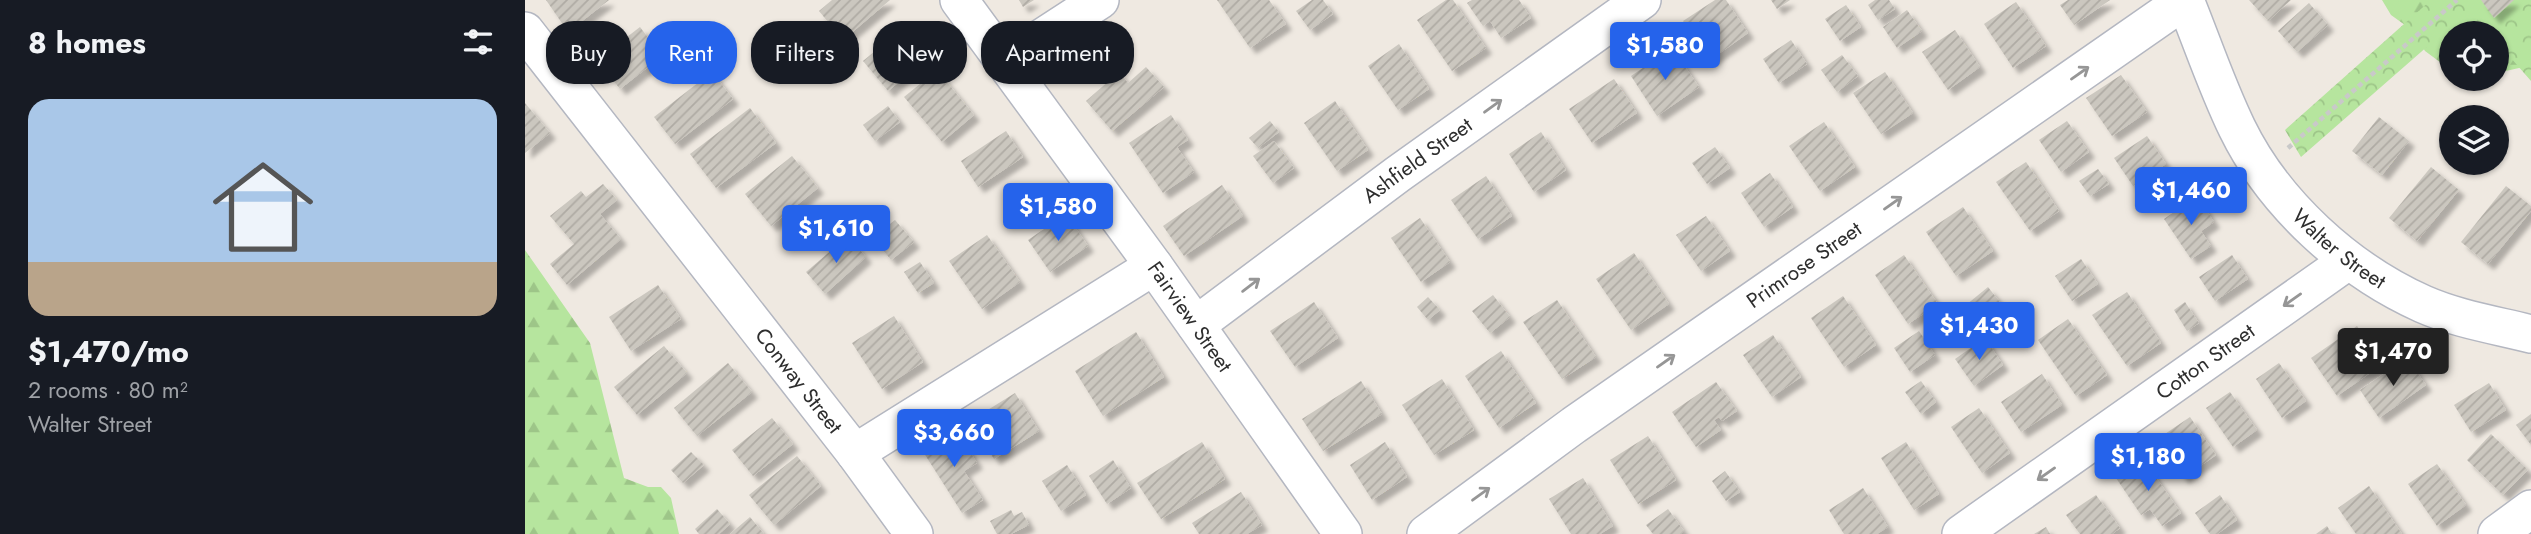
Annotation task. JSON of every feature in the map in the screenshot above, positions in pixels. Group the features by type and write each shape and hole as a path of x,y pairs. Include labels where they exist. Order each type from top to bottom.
{"street":[{"name":"Fairview Street","path":"959,0 981,29"},
{"path":"1068,21 1100,0"},
{"name":"Ashfield Street","path":"1196,325 1398,174 1642,0"},
{"name":"Walter Street","path":"2185,0 2237,130 2292,207 2348,261 2424,304 2458,317 2531,334"},
{"name":"Primrose Street","path":"1426,534 1574,425 2185,0"},
{"name":"Conway Street","path":"525,31 855,453 1154,266"},
{"name":"Fairview Street","path":"1023,84 1343,534"},
{"name":"Cotton Street","path":"1961,534 2348,261"},
{"path":"855,453 914,534"},
{"path":"2497,534 2531,509"}],"path":[{"path":"2288,148 2456,0"}],"green space":[{"path":"2382,0 2531,0 2531,69 2509,70 2509,21 2439,21 2439,61 2425,51 2412,30 2391,15"},
{"path":"2431,0 2531,0 2531,81 2509,56 2509,21 2479,21 2469,10 2456,21 2439,21 2439,36 2301,157 2285,130"},
{"path":"525,250 590,343 624,478 648,487 661,487 671,498 679,534 525,534"}],"building":[{"path":"546,0 609,0 582,21 560,21"},
{"path":"832,0 890,0 859,26 859,21 827,21 819,11"},
{"path":"1019,0 1034,0 1023,7"},
{"path":"1217,0 1269,0 1286,24 1250,48"},
{"path":"1312,0 1323,0 1333,14 1310,30 1296,11"},
{"path":"1446,0 1453,0 1486,48 1452,71 1417,20"},
{"path":"1472,0 1519,0 1531,18 1501,38 1490,21 1483,26 1467,3"},
{"path":"1715,0 1726,0 1748,33 1710,60 1683,21"},
{"path":"1771,0 1790,0 1777,9"},
{"path":"1875,0 1889,0 1895,9 1878,20 1868,5"},
{"path":"2068,0 2110,0 2074,25 2060,5"},
{"path":"2249,0 2291,0 2268,21"},
{"path":"2481,0 2514,0 2494,18"},
{"path":"2016,2 2046,46 2013,68 1984,24"},
{"path":"2309,3 2328,25 2297,52 2278,31"},
{"path":"1846,5 1861,27 1840,41 1825,19"},
{"path":"1907,10 1922,31 1897,48 1883,27"},
{"path":"640,27 645,34 645,69 631,80 631,34"},
{"path":"1955,30 1980,67 1948,90 1922,52"},
{"path":"1791,40 1807,64 1779,83 1763,59"},
{"path":"1399,44 1429,89 1398,110 1368,66"},
{"path":"1672,48 1699,87 1657,116 1631,76"},
{"path":"873,53 873,73 863,61"},
{"path":"1842,55 1858,76 1837,92 1821,70"},
{"path":"1146,67 1164,87 1112,131 1086,101 1105,84 1134,84 1134,78"},
{"path":"1885,72 1913,113 1881,134 1853,93"},
{"path":"2121,75 2147,112 2112,136 2086,98"},
{"path":"1614,79 1637,113 1592,143 1569,109"},
{"path":"697,84 721,84 733,99 675,144 654,117"},
{"path":"882,84 896,84 888,91"},
{"path":"920,84 949,84 974,115 942,142 904,97"},
{"path":"1335,101 1368,150 1337,171 1304,123"},
{"path":"525,103 550,133 525,153"},
{"path":"888,106 900,122 875,141 863,125"},
{"path":"750,108 776,143 716,188 690,154"},
{"path":"1171,115 1188,140 1177,147 1194,172 1163,193 1129,143"},
{"path":"2379,117 2409,141 2382,175 2352,151"},
{"path":"1270,121 1279,132 1258,148 1249,138"},
{"path":"2067,121 2089,152 2061,172 2039,140"},
{"path":"1824,122 1855,167 1820,191 1789,146"},
{"path":"1006,131 1023,157 978,187 961,161"},
{"path":"1541,132 1566,170 1534,192 1509,154"},
{"path":"2147,136 2166,164 2133,186 2114,158"},
{"path":"1274,141 1294,168 1273,183 1253,156"},
{"path":"1715,147 1730,168 1707,184 1692,163"},
{"path":"792,156 818,188 771,226 745,194"},
{"path":"2026,162 2059,211 2030,231 1996,182"},
{"path":"2431,167 2459,190 2417,241 2389,218"},
{"path":"2098,169 2109,184 2090,196 2079,181"},
{"path":"1770,173 1793,207 1764,227 1741,193"},
{"path":"1486,176 1512,216 1478,239 1451,200"},
{"path":"603,184 617,200 600,214 621,239 567,285 550,264 574,244 550,216 581,191 586,197"},
{"path":"1222,185 1243,216 1184,256 1163,226"},
{"path":"2506,186 2531,206 2531,211 2488,264 2461,242"},
{"path":"2197,196 2214,222 2201,231 2211,246 2191,259 2164,219"},
{"path":"1963,207 1993,251 1956,276 1926,232"},
{"path":"1066,214 1088,246 1050,272 1028,240"},
{"path":"1706,216 1730,251 1701,271 1676,235"},
{"path":"1420,218 1450,262 1421,282 1391,238"},
{"path":"895,220 914,242 891,260 873,238"},
{"path":"987,235 1020,282 982,309 949,261"},
{"path":"848,236 866,257 825,294 806,272"},
{"path":"1634,253 1669,304 1631,330 1596,279"},
{"path":"1904,255 1938,304 1908,324 1875,275"},
{"path":"2232,255 2248,279 2215,301 2199,277"},
{"path":"2081,259 2098,284 2072,301 2055,276"},
{"path":"920,262 934,283 918,293 904,272"},
{"path":"658,285 681,319 631,351 609,317"},
{"path":"1988,287 2006,310 1985,327 1966,305"},
{"path":"2127,292 2161,343 2127,366 2092,315"},
{"path":"1493,295 1510,317 1490,333 1472,311"},
{"path":"1843,296 1876,345 1844,367 1811,318"},
{"path":"1428,297 1440,310 1428,320 1417,307"},
{"path":"1557,300 1596,357 1562,379 1523,322"},
{"path":"1314,302 1338,338 1295,367 1270,331"},
{"path":"2185,302 2199,323 2187,331 2174,310"},
{"path":"894,316 923,362 882,389 852,343"},
{"path":"2068,319 2107,375 2076,396 2038,340"},
{"path":"2357,326 2383,364 2337,396 2311,358"},
{"path":"1919,331 1935,355 1910,372 1894,348"},
{"path":"1136,332 1164,377 1103,416 1075,371"},
{"path":"1773,335 1801,377 1772,397 1743,355"},
{"path":"1985,338 2003,365 1974,386 1955,359"},
{"path":"664,346 687,373 637,415 614,387"},
{"path":"1501,351 1536,403 1499,428 1465,376"},
{"path":"2407,358 2426,385 2379,418 2360,390"},
{"path":"728,363 752,392 697,436 674,408"},
{"path":"2279,363 2306,401 2282,418 2256,379"},
{"path":"2042,374 2062,405 2021,432 2001,402"},
{"path":"1442,379 1474,430 1434,455 1402,405"},
{"path":"1361,381 1382,414 1323,451 1302,419"},
{"path":"1921,381 1936,402 1921,414 1905,392"},
{"path":"1716,382 1737,411 1722,421 1719,417 1714,420 1721,430 1696,447 1672,412"},
{"path":"2489,383 2506,410 2471,432 2454,405"},
{"path":"2230,392 2257,430 2233,447 2206,408"},
{"path":"1015,393 1039,431 994,459 970,421"},
{"path":"1979,408 2010,453 1982,473 1951,427"},
{"path":"2531,414 2531,445 2516,425"},
{"path":"2190,417 2216,455 2183,478 2156,440"},
{"path":"772,418 793,444 753,476 732,450"},
{"path":"956,429 977,463 964,471 983,500 962,513 922,450"},
{"path":"2491,434 2528,470 2503,495 2467,460"},
{"path":"1648,436 1676,480 1638,504 1610,460"},
{"path":"1202,442 1225,479 1161,519 1137,483"},
{"path":"1385,442 1407,477 1372,500 1350,465"},
{"path":"1906,442 1939,494 1914,510 1881,458"},
{"path":"691,452 704,465 683,483 671,470"},
{"path":"797,456 821,486 774,525 749,495"},
{"path":"2143,459 2181,513 2162,526 2150,509 2141,515 2116,478"},
{"path":"1113,460 1131,488 1107,504 1089,476"},
{"path":"2437,464 2466,505 2437,526 2408,484"},
{"path":"1067,465 1086,495 1061,511 1042,481"},
{"path":"1725,471 1740,492 1726,501 1712,481"},
{"path":"1583,478 1613,526 1600,534 1571,534 1549,499"},
{"path":"2369,486 2402,534 2356,534 2338,508"},
{"path":"1863,488 1888,527 1877,534 1844,534 1829,510"},
{"path":"1241,492 1262,525 1247,534 1199,534 1192,523"},
{"path":"2096,495 2120,528 2112,534 2080,534 2066,515"},
{"path":"2220,495 2237,520 2217,534 2210,534 2195,513"},
{"path":"717,509 730,524 719,534 699,534 695,529"},
{"path":"1668,509 1684,531 1681,534 1653,534 1646,525"},
{"path":"1011,510 1014,516 1022,512 1029,525 1011,534 997,534 990,521"},
{"path":"750,517 764,534 730,534"},
{"path":"2327,526 2332,534 2316,534"},
{"path":"2046,527 2050,534 2034,534"}]}
